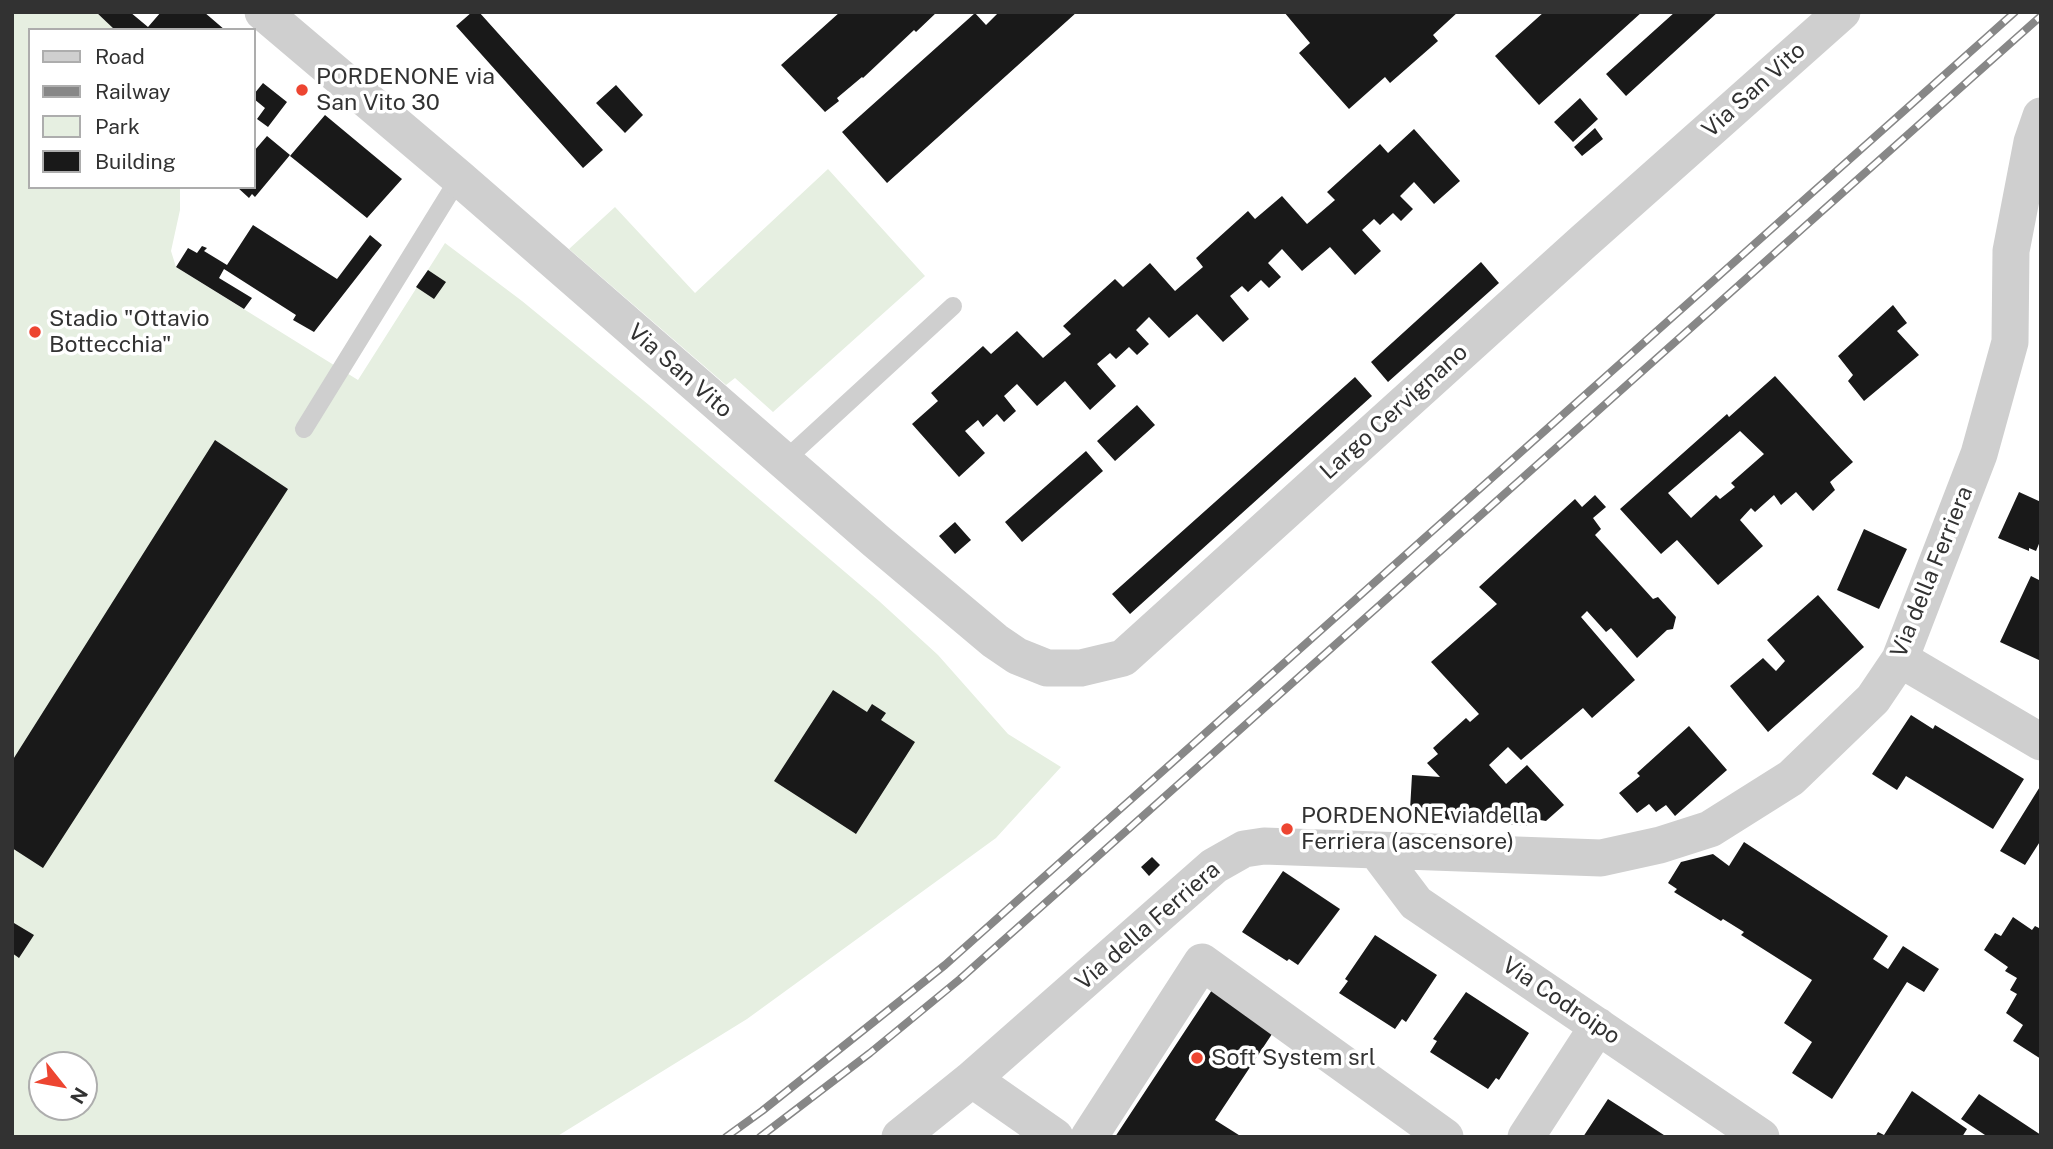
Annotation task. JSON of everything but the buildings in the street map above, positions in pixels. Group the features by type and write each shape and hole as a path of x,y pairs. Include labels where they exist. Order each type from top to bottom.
{"street":[{"name":"Via San Vito","path":"263,12 995,641 1017,656 1047,667 1081,668 1123,657"},
{"name":"Via San Vito","path":"1667,167 1842,12"},
{"name":"Via della Ferriera","path":"900,1137 972,1079 1214,866 1244,849 1264,846 1601,858 1660,845 1710,829 1791,778 1873,699 1900,659 2025,338 2011,251 2032,142 2041,116"},
{"name":"Largo Cervignano","path":"1123,657 1667,167"},
{"path":"1900,659 2041,742"},
{"name":"Via Codroipo","path":"1376,849 1416,903 1761,1137"},
{"path":"1089,1137 1202,962 1445,1137"},
{"path":"1526,1137 1598,1027"},
{"path":"972,1079 1055,1137"}],"lane":[{"path":"304,429 459,178"},
{"path":"784,461 953,306"}],"green space":[{"path":"12,12 96,12 113,28 28,28 28,189 180,189 180,210 171,251 176,267 358,380 445,243 522,301 649,405 879,601 938,655 1008,734 1061,767 996,838 747,1019 556,1137 12,1137"},
{"path":"828,169 925,276 773,412 735,378 726,385 569,249 615,207 695,293"}],"railway":[{"path":"726,1137 945,965 2015,12"},
{"path":"760,1137 870,1053 960,979 2041,16"}],"place":[{"name":"PORDENONE via San Vito 30","path":"302,90"},
{"name":"Stadio \"Ottavio Bottecchia\"","path":"35,332"},
{"name":"PORDENONE via della Ferriera (ascensore)","path":"1287,829"},
{"name":"Soft System srl","path":"1197,1058"}]}
